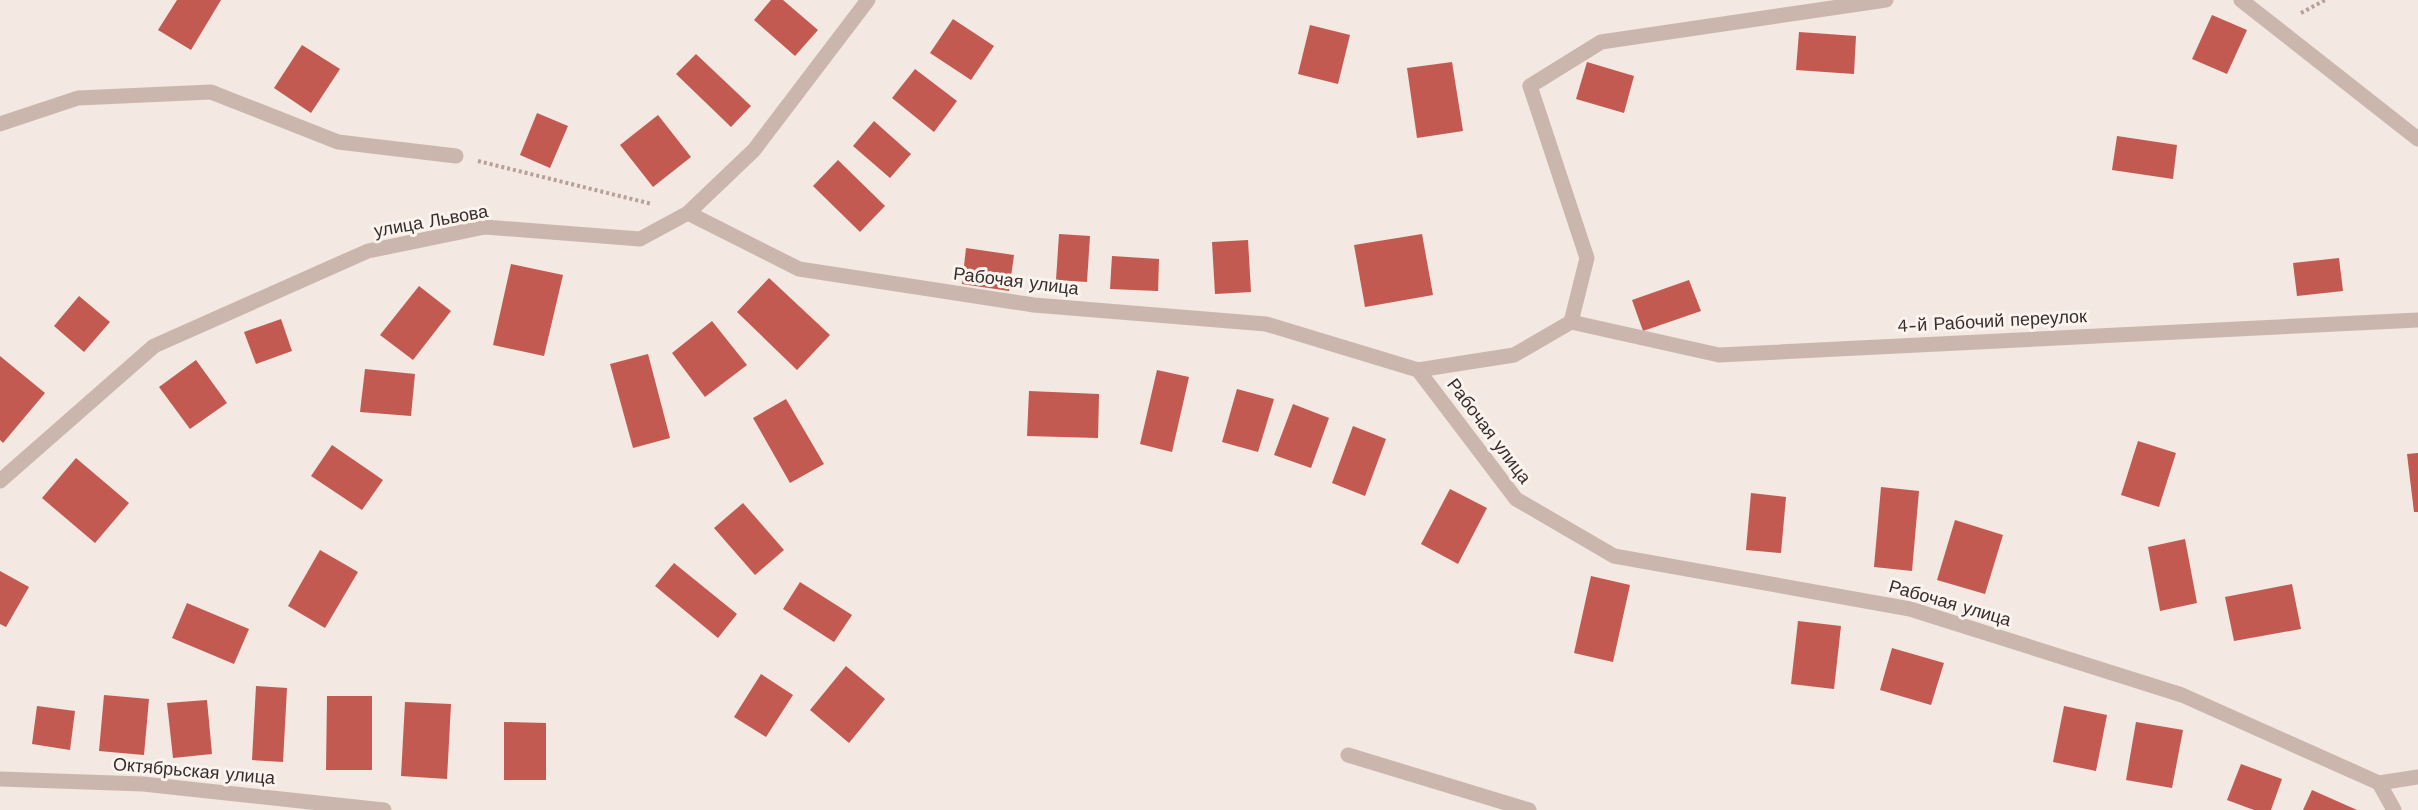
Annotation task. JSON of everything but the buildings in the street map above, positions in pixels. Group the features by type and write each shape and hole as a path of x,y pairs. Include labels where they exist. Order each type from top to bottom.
{"street":[{"name":"улица Львова","path":"0,481 154,346 368,251 485,227 640,239 688,213 754,150 868,0"},
{"path":"1418,370 1514,355 1571,322 1587,258 1530,86 1601,42 1886,0"},
{"path":"2241,0 2418,139"},
{"path":"0,124 78,98 211,93 338,142 456,156"},
{"name":"Рабочая улица","path":"688,213 799,269 1034,305 1266,324 1418,370 1516,499 1614,556 1910,609 2182,695 2379,783"},
{"name":"4-й Рабочий переулок","path":"1571,322 1719,355 2418,320"},
{"path":"1348,755 1529,810"},
{"path":"2394,810 2379,783 2418,777"},
{"name":"Октябрьская улица","path":"0,779 143,784 377,809"}],"path":[{"path":"456,156 688,213"}]}
